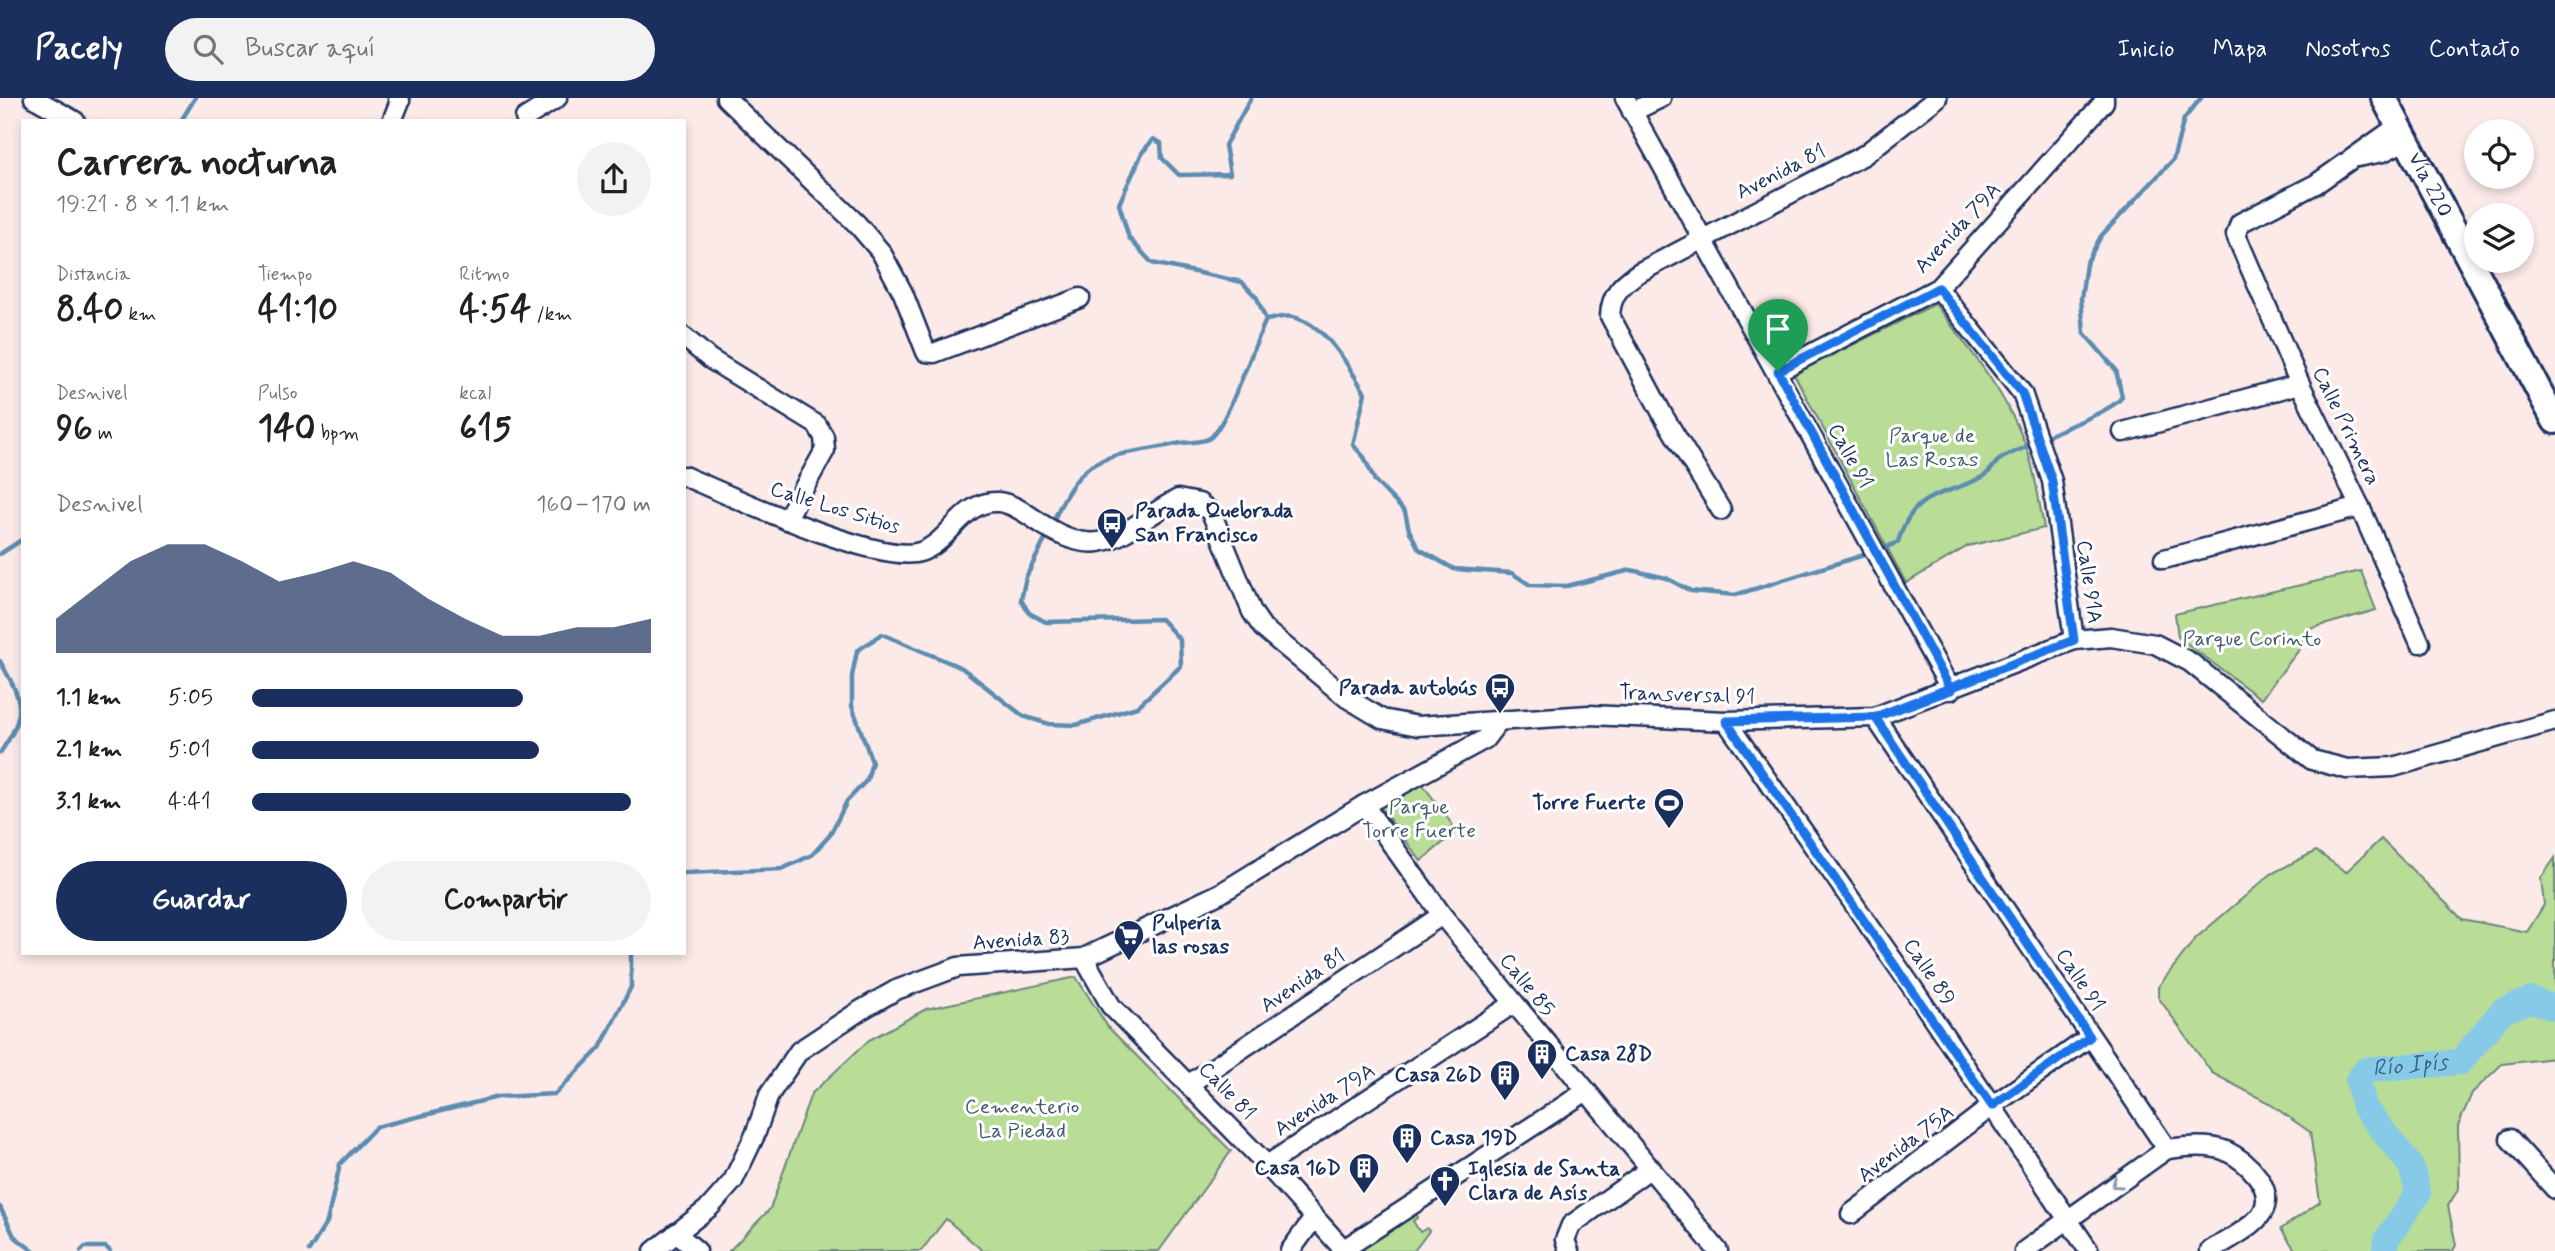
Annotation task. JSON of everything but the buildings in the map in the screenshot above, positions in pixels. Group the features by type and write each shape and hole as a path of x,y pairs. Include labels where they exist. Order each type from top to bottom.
{"main road":[{"name":"Vía 220","path":"2384,98 2395,140 2555,421"}],"street":[{"path":"34,98 71,119"},
{"path":"393,119 400,102 398,98"},
{"path":"524,119 526,98"},
{"path":"524,119 557,98"},
{"path":"726,98 857,224 881,252 903,293 926,352 933,353 1080,298"},
{"path":"1629,105 1661,98"},
{"name":"Avenida 81","path":"1721,510 1664,417 1610,316 1611,302 1619,286 1703,237 1864,155 1937,98"},
{"name":"Avenida 79A","path":"1778,371 1938,288 2104,103 2104,98"},
{"name":"Calle 91","path":"1629,105 1778,371 1951,690"},
{"path":"2355,158 2379,137 2395,140"},
{"path":"2355,158 2395,140"},
{"name":"Calle Primera","path":"2355,158 2316,184 2246,219 2236,229 2238,242 2300,384 2360,507 2420,643"},
{"name":"Calle 91A","path":"1938,288 2022,393 2052,481 2074,640 2111,637 2159,646 2208,675 2312,760 2347,769 2392,767 2555,721"},
{"path":"686,339 710,359 817,425 824,437 825,450 786,520"},
{"path":"2123,432 2300,384"},
{"name":"Calle Los Sitios","path":"686,477 786,520 890,553 916,553 931,547 968,511 985,502 1002,502 1068,541 1103,543 1125,533 1178,499 1199,503 1211,512 1252,612 1263,628 1347,698 1382,719 1418,726 1498,722"},
{"path":"2164,559 2360,507"},
{"name":"Transversal 91","path":"1498,722 1589,715 1726,721 1875,717 1951,690 2074,640"},
{"name":"Calle 91","path":"1875,717 2167,1149"},
{"name":"Calle 89","path":"1726,721 2089,1251"},
{"name":"Avenida 83","path":"654,1251 710,1207 733,1181 755,1135 769,1095 799,1051 814,1039 896,990 958,967 1084,958 1221,893 1364,805 1485,739 1498,722"},
{"name":"Calle 85","path":"1364,805 1442,915 1584,1092 1651,1168 1718,1251"},
{"name":"Avenida 81","path":"1189,1084 1442,915"},
{"name":"Calle 81","path":"1084,958 1111,1006 1267,1165 1343,1250"},
{"name":"Avenida 79A","path":"1267,1165 1513,1004"},
{"name":"Avenida 75A","path":"1851,1214 1992,1106 2090,1037"},
{"path":"1343,1250 1584,1092"},
{"path":"2510,1139 2555,1189"},
{"path":"2024,1251 2167,1149 2189,1147 2225,1151 2243,1162 2267,1192 2261,1216 2210,1251"},
{"path":"1567,1245 1571,1225 1651,1168"},
{"path":"1290,1251 1314,1219"},
{"path":"676,1233 697,1251"}],"green space":[{"name":"Parque de Las Rosas","path":"1935,304 1982,366 2013,416 2029,456 2044,528 1968,546 1906,583 1794,374"},
{"name":"Parque Corinto","path":"2361,571 2376,610 2306,630 2305,642 2261,699 2178,637 2175,614"},
{"name":"Parque Torre Fuerte","path":"1421,782 1457,831 1421,861 1380,807"},
{"path":"2381,839 2462,919 2527,932 2544,905 2541,878 2555,858 2555,1058 2502,1064 2472,1093 2458,1126 2459,1188 2448,1206 2456,1245 2453,1251 2296,1251 2281,1229 2320,1202 2310,1132 2267,1102 2212,1073 2158,997 2158,987 2196,938 2271,874 2316,851 2346,872"},
{"name":"Cementerio La Piedad","path":"1076,977 1108,1027 1231,1151 1159,1251 983,1251 946,1219 921,1251 729,1251 770,1209 811,1094 869,1040 926,1009"},
{"path":"1413,1209 1418,1217 1413,1221 1420,1232 1427,1228 1429,1231 1414,1251 1363,1251 1364,1246"}],"waterway":[{"path":"182,119 195,98"},
{"path":"1052,524 1075,482 1086,470 1113,456 1208,439 1223,421 1231,404 1266,320 1257,298 1242,282 1152,263 1129,238 1119,204 1142,153 1153,139 1161,143 1162,158 1179,175 1230,174 1225,145 1251,98"},
{"path":"2048,436 2099,413 2122,397 2116,370 2084,333 2081,299 2086,264 2101,236 2173,160 2184,119 2201,98"},
{"path":"1266,320 1293,317 1305,322 1326,338 1344,359 1365,393 1353,445 1364,457 1375,481 1405,512 1409,530 1419,549 1454,569 1512,573 1530,585 1567,586 1631,570 1666,578 1691,591 1735,595 1864,555"},
{"path":"1887,547 1898,542 1905,525 1922,503 1984,476 1999,460 2029,446"},
{"path":"686,873 782,869 812,855 830,835 847,801 867,780 872,762 852,706 852,676 857,651 882,634 962,668 1023,716 1049,724 1076,725 1137,707 1181,666 1180,640 1161,619 1046,622 1029,613 1021,600 1026,577 1049,532"},
{"path":"0,554 21,540"},
{"path":"0,661 14,687 19,707 15,727 0,753"},
{"path":"309,1251 327,1222 340,1164 376,1127 498,1097 555,1094 600,1048 631,987 631,955"},
{"name":"Río Ipís","path":"2385,1251 2386,1240 2418,1194 2411,1166 2364,1107 2358,1080 2366,1070 2460,1062 2502,1011 2531,1000 2555,1008"},
{"path":"0,1207 14,1236 33,1251"},
{"path":"81,1251 85,1247 106,1247 110,1251"}],"place":[{"name":"Parada Quebrada San Francisco","path":"1112,550"},
{"name":"Parada autobús","path":"1500,715"},
{"name":"Torre Fuerte","path":"1669,830"},
{"name":"Pulperia las rosas","path":"1129,962"},
{"name":"Casa 28D","path":"1542,1081"},
{"name":"Casa 26D","path":"1505,1102"},
{"name":"Casa 19D","path":"1407,1165"},
{"name":"Casa 16D","path":"1364,1195"},
{"name":"Iglesia de Santa Clara de Asís","path":"1445,1208"}],"route":[{"path":"1778,371 1938,288 2022,393 2052,481 2074,640 1951,690 1875,717 2090,1037 1992,1106 1726,721 1875,717 1951,690 1778,371"}]}
